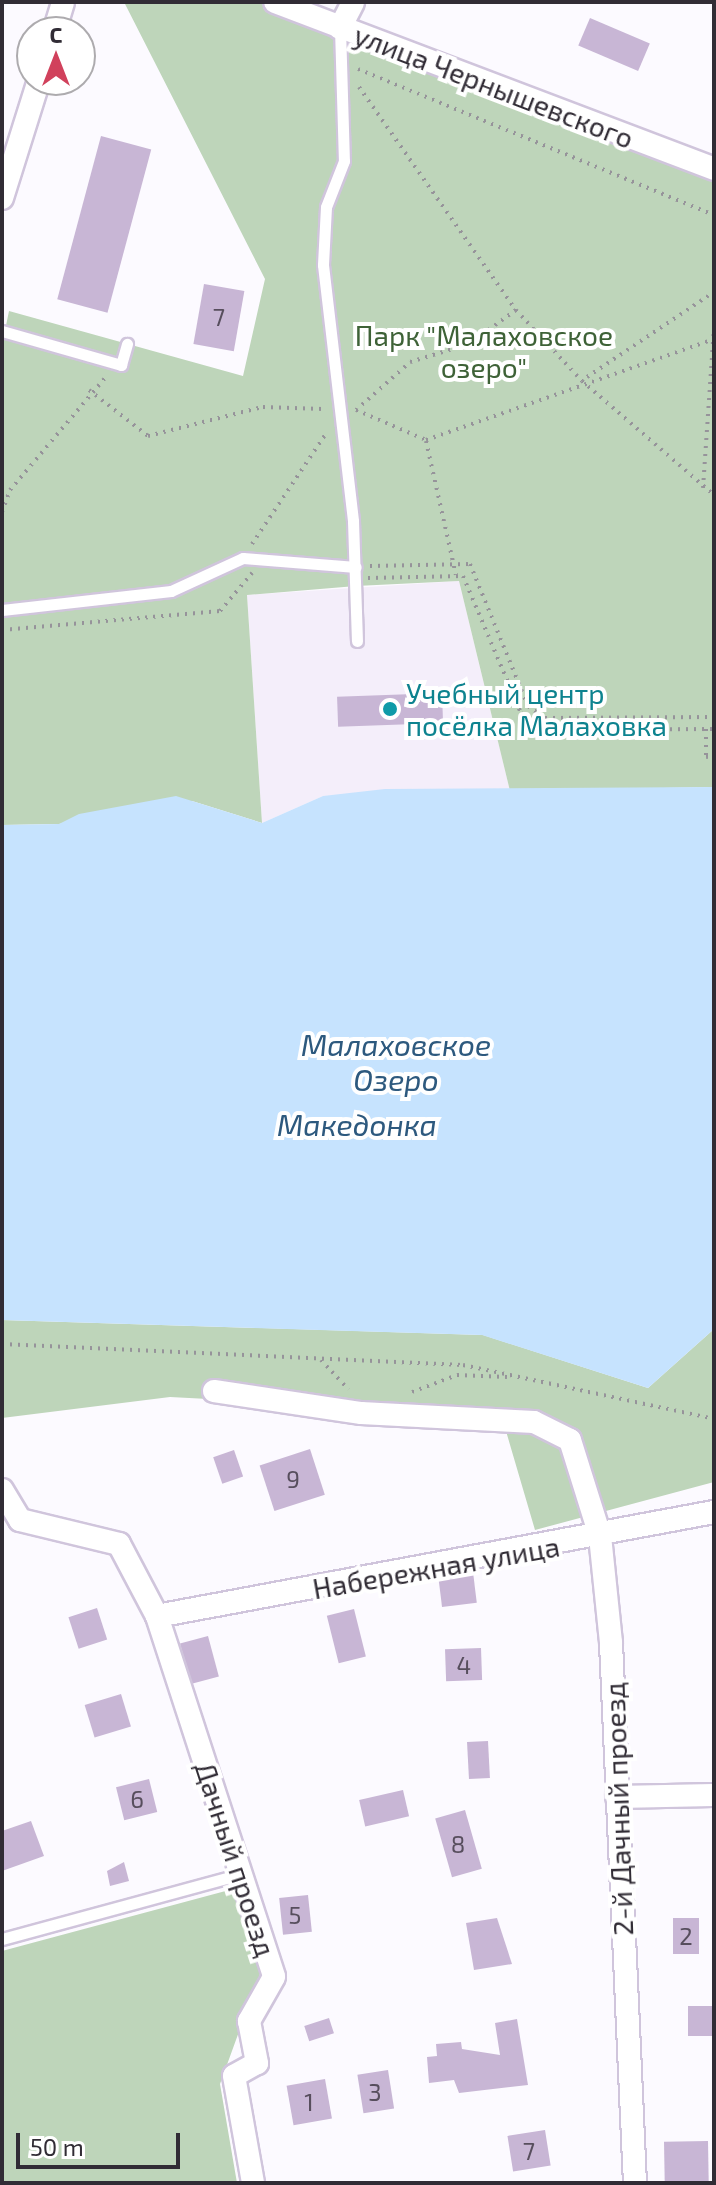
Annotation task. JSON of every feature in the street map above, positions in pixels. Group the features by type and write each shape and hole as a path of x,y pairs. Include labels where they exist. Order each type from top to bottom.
{"street":[{"name":"улица Чернышевского","path":"275,2 714,169"},
{"path":"340,28 353,2"},
{"path":"2,198 34,96"},
{"name":"2-й Дачный проезд","path":"214,1391 361,1413 534,1422 570,1440 600,1536 617,1797 635,2183"},
{"name":"Дачный проезд","path":"2,1490 20,1520 119,1544 157,1616 274,1977 249,2021 257,2063 234,2076 253,2183"},
{"name":"Набережная улица","path":"157,1616 600,1536 714,1512"},
{"path":"617,1797 714,1795"}],"lane":[{"path":"340,28 344,161 326,207 323,265 341,410 356,573 357,641"},
{"path":"2,331 121,365 127,344"},
{"path":"2,610 171,591 243,558 356,573"},
{"path":"2,1939 241,1874"}],"path":[{"path":"341,62 714,215"},
{"path":"341,62 516,310 582,381 714,495"},
{"path":"582,381 714,292"},
{"path":"356,410 410,362 469,344 516,310"},
{"path":"703,488 714,328"},
{"path":"89,390 148,436 263,407 356,410 426,440 582,381 712,340"},
{"path":"2,512 10,490 89,390 121,365"},
{"path":"243,558 341,410"},
{"path":"426,440 456,575"},
{"path":"356,573 470,564 528,706 545,718 714,717"},
{"path":"2,630 220,611 251,581 253,571"},
{"path":"356,573 456,575 465,580 521,713 542,730 714,729"},
{"path":"706,729 706,757 714,756"},
{"path":"2,1344 463,1365 714,1419"},
{"path":"319,1358 348,1389 361,1390"},
{"path":"400,1392 457,1375 520,1377"}],"shaded area":[{"path":"459,581 510,791 323,796 262,823 247,595"}],"green space":[{"name":"Парк \"Малаховское озеро\"","path":"124,2 275,2 714,169 714,787 510,791 459,581 356,586 247,595 262,823 192,801 59,824 2,825 2,345 9,311 243,376 265,279"},
{"path":"2,1320 483,1335 648,1388 714,1329 714,1482 535,1530 501,1414 170,1397 2,1418"},
{"path":"233,1889 261,1971 220,2084 237,2183 2,2183 2,1951"}],"water":[{"name":"Малаховское Озеро","path":"714,787 714,1329 648,1388 482,1335 2,1320 2,825 59,824 79,814 176,796 262,823 323,796 385,789"}],"building":[{"path":"590,18 650,43 638,71 578,46"},
{"path":"101,136 151,149 107,313 57,299"},
{"path":"204,284 244,291 234,351 193,344"},
{"name":"Учебный центр посёлка Малаховка","path":"442,693 443,723 338,727 337,697"},
{"path":"310,1449 325,1495 274,1511 260,1465"},
{"path":"234,1450 243,1476 222,1484 213,1457"},
{"path":"473,1572 477,1603 442,1607 438,1576"},
{"path":"97,1608 107,1639 79,1649 68,1617"},
{"path":"354,1609 366,1657 339,1663 327,1616"},
{"path":"208,1636 219,1677 191,1684 180,1644"},
{"path":"481,1648 482,1680 446,1681 445,1649"},
{"path":"121,1694 131,1727 95,1738 85,1705"},
{"path":"488,1741 490,1778 469,1779 467,1742"},
{"path":"149,1779 157,1812 124,1820 116,1787"},
{"path":"403,1790 409,1816 365,1826 359,1800"},
{"path":"465,1810 482,1869 452,1877 435,1819"},
{"path":"31,1821 44,1856 2,1871 2,1831"},
{"path":"124,1862 129,1881 110,1886 107,1871"},
{"path":"308,1895 312,1932 283,1935 279,1898"},
{"path":"497,1918 512,1964 474,1970 466,1923"},
{"path":"673,1918 699,1918 699,1954 673,1954"},
{"path":"688,2006 714,2006 714,2036 688,2036"},
{"path":"329,2018 334,2033 309,2041 304,2026"},
{"path":"517,2019 528,2085 459,2093 454,2080 429,2083 427,2057 437,2056 436,2044 461,2042 462,2049 500,2055 495,2023"},
{"path":"388,2070 394,2109 363,2113 357,2075"},
{"path":"325,2079 332,2118 294,2125 287,2086"},
{"path":"545,2130 551,2166 513,2172 507,2136"},
{"path":"708,2141 709,2183 665,2183 664,2142"}],"place":[{"name":"Учебный центр посёлка Малаховка","path":"390,709"}],"water label":[{"name":"Македонка","path":"357,1124"}]}
